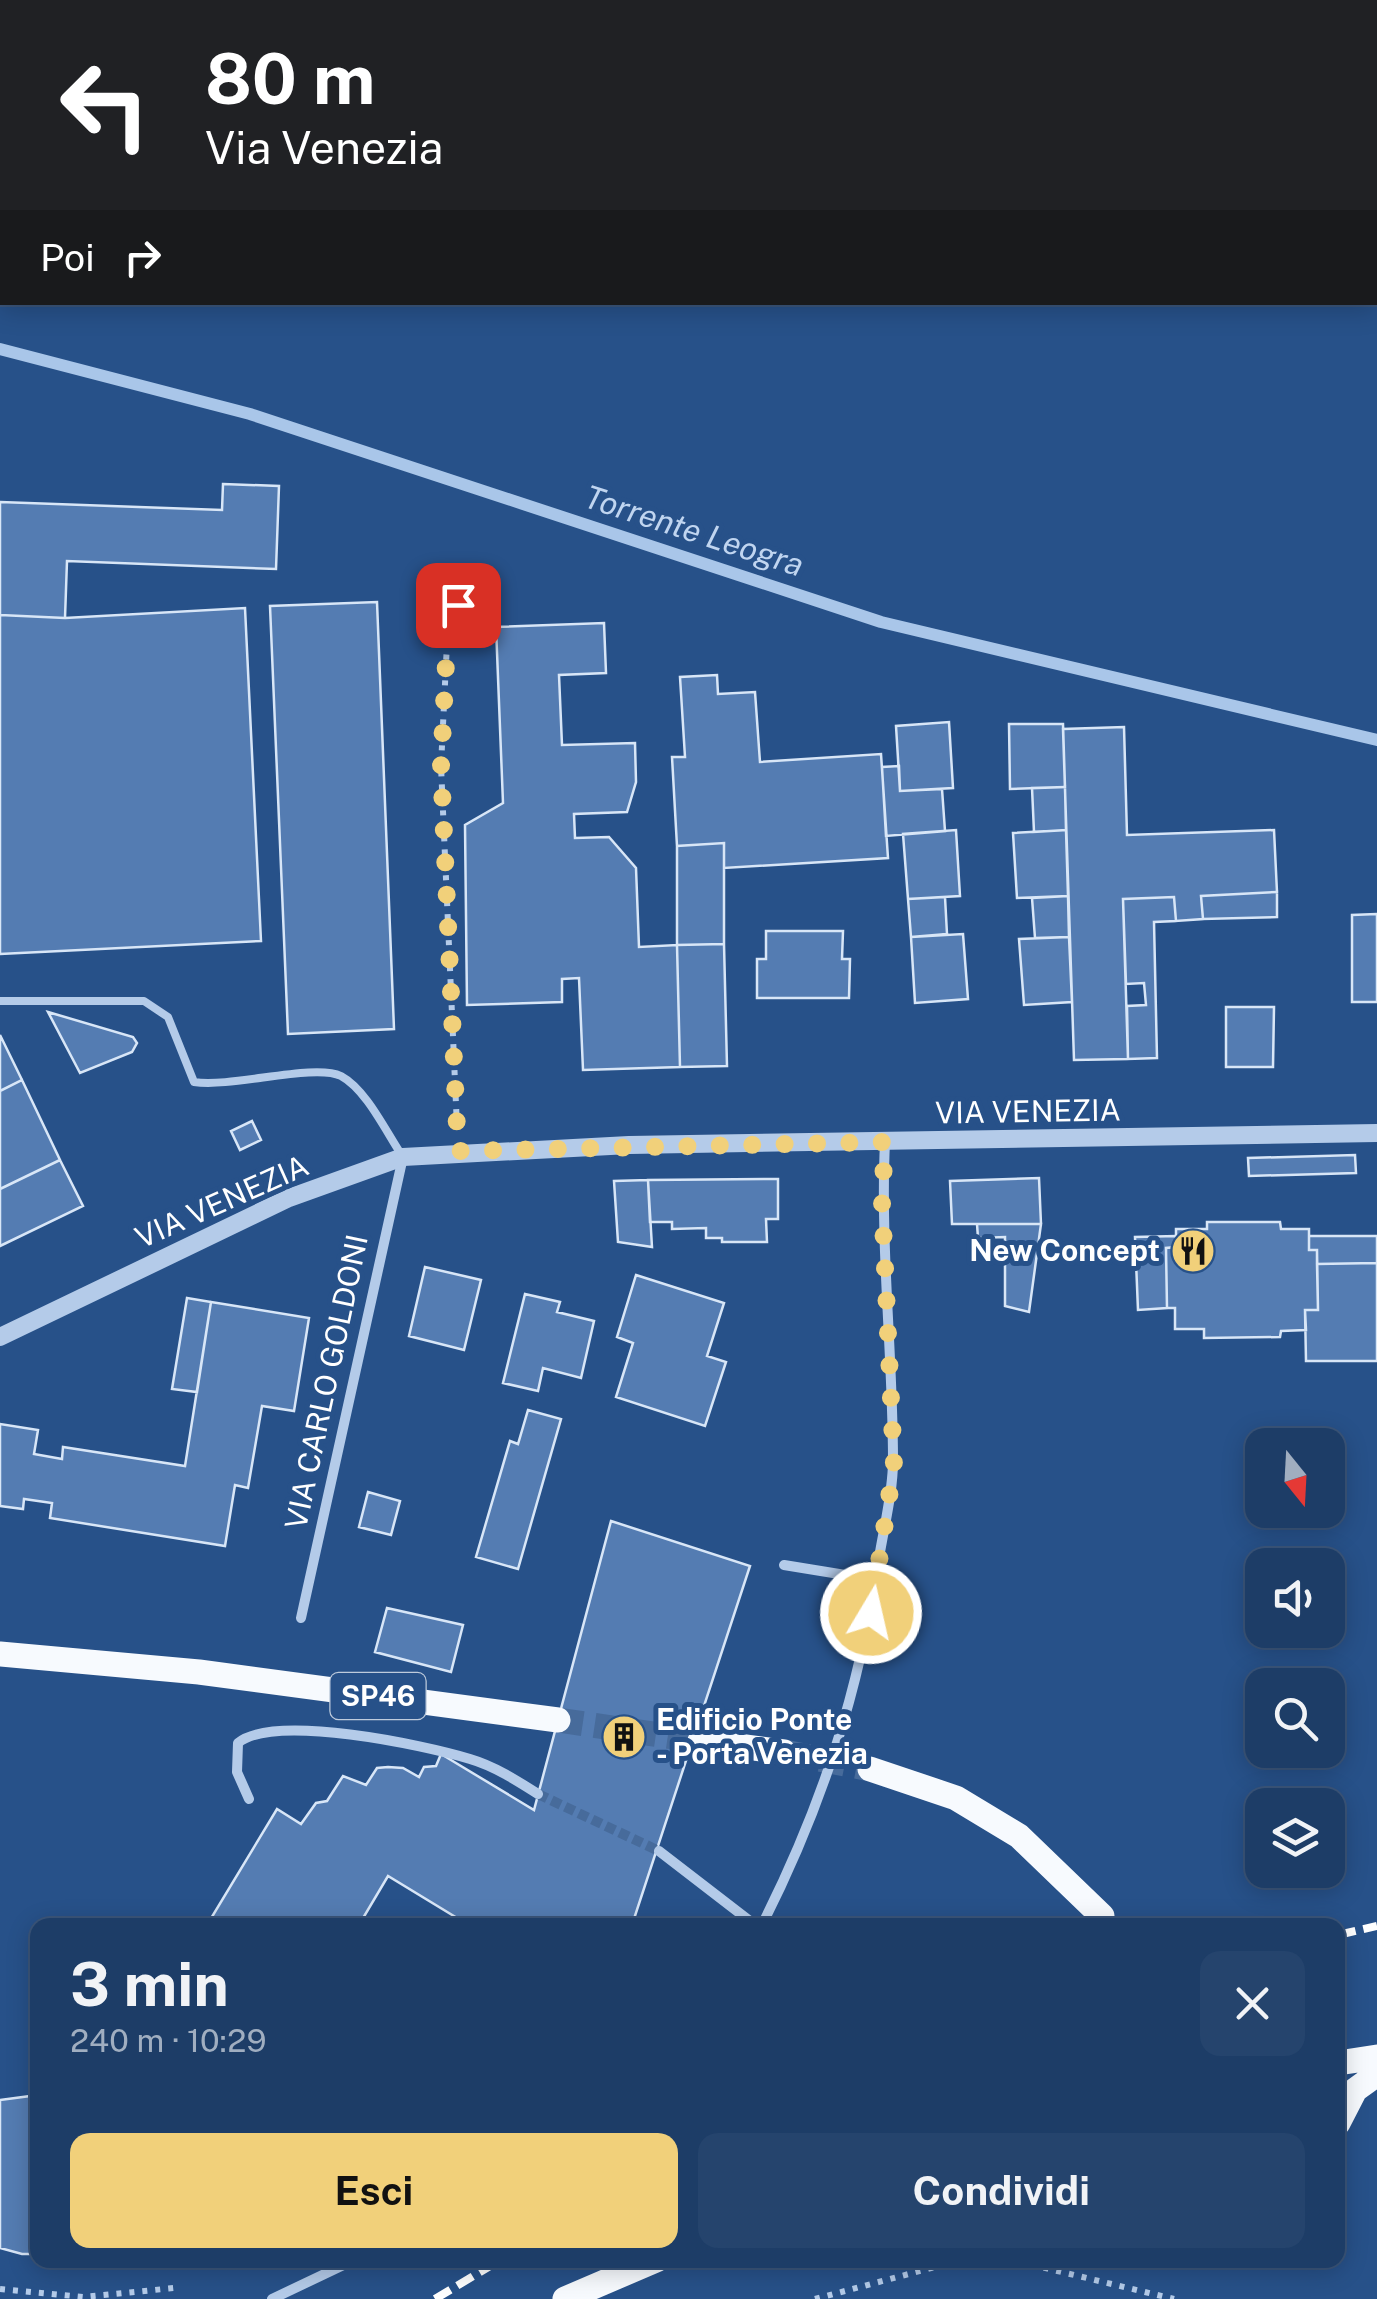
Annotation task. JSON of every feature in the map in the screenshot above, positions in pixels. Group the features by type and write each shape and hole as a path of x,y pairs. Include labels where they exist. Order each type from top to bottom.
{"main road":[{"name":"SP46","path":"0,1654 199,1672 558,1720"},
{"path":"700,1741 784,1752"},
{"path":"870,1769 956,1798 1019,1836 1102,1916"},
{"path":"1345,2062 1377,2057"},
{"path":"1345,2110 1356,2090 1377,2074"},
{"path":"565,2299 637,2268"}],"street":[{"name":"VIA VENEZIA","path":"0,1337 289,1198 403,1157 458,1151 1377,1133"},
{"path":"763,1918 804,1841 837,1753 866,1645 894,1465 882,1202 885,1142"},
{"name":"VIA CARLO GOLDONI","path":"301,1618 403,1157"},
{"path":"784,1564 876,1580"},
{"path":"249,1799 237,1772 238,1742 271,1728 443,1752 495,1769 538,1794"},
{"path":"659,1852 749,1918"},
{"path":"272,2299 337,2268"}],"lane":[{"path":"0,1001 144,1002 168,1017 194,1082 217,1086 316,1073 341,1076 360,1094 403,1157"}],"path":[{"path":"458,1151 441,766 447,642 470,568"},
{"path":"815,2299 931,2268"},
{"path":"1045,2268 1174,2299"},
{"path":"0,2289 84,2297 174,2288"}],"building":[{"path":"223,484 279,486 276,569 67,561 65,618 0,615 0,502 222,510"},
{"path":"377,602 394,1029 288,1034 270,606"},
{"path":"245,608 261,941 0,954 0,615 65,618"},
{"path":"604,623 606,673 559,675 562,745 635,743 636,782 627,812 574,814 575,838 609,837 636,868 639,947 677,945 680,1067 583,1070 579,978 562,979 562,1002 467,1005 465,825 503,803 496,627"},
{"path":"717,675 718,694 755,692 760,762 881,754 888,858 724,868 724,843 677,846 672,757 685,757 680,677"},
{"path":"949,722 953,788 900,791 896,726"},
{"path":"1009,724 1063,724 1065,787 1010,789"},
{"path":"1124,727 1127,835 1274,830 1277,892 1201,896 1203,919 1176,921 1174,897 1123,899 1128,1059 1074,1060 1063,729"},
{"path":"899,766 900,791 942,789 945,831 886,836 882,767"},
{"path":"1065,787 1066,830 1034,832 1032,788"},
{"path":"956,830 960,896 908,899 903,834"},
{"path":"1066,830 1068,896 1017,898 1013,833"},
{"path":"724,843 724,944 677,945 677,846"},
{"path":"1277,892 1277,917 1203,919 1201,896"},
{"path":"1068,896 1069,937 1035,938 1032,898"},
{"path":"945,897 947,934 911,937 908,899"},
{"path":"1174,897 1176,921 1154,922 1157,1058 1128,1059 1127,1006 1146,1005 1144,983 1126,984 1123,899"},
{"path":"1377,914 1377,1002 1352,1002 1352,915"},
{"path":"766,931 843,931 842,959 850,959 849,998 757,998 757,959 766,959"},
{"path":"963,934 968,999 915,1003 911,937"},
{"path":"1069,937 1072,1002 1024,1005 1019,939"},
{"path":"724,944 727,1066 680,1067 677,945"},
{"path":"1226,1007 1274,1007 1273,1067 1226,1067"},
{"path":"48,1012 133,1037 137,1043 132,1052 80,1073"},
{"path":"0,1035 22,1080 0,1091"},
{"path":"22,1080 60,1160 0,1189 0,1091"},
{"path":"252,1121 261,1140 240,1150 231,1131"},
{"path":"1355,1155 1356,1173 1249,1176 1248,1158"},
{"path":"60,1160 83,1206 0,1246 0,1189"},
{"path":"1039,1178 1041,1224 952,1224 950,1181"},
{"path":"778,1179 778,1219 766,1219 767,1242 722,1242 722,1238 706,1238 706,1228 672,1229 672,1222 650,1222 648,1180"},
{"path":"648,1180 652,1247 618,1242 614,1181"},
{"path":"1207,1222 1280,1222 1281,1229 1309,1229 1309,1250 1317,1250 1318,1310 1305,1310 1306,1330 1281,1331 1280,1337 1204,1338 1204,1329 1175,1329 1175,1308 1167,1308 1166,1248 1176,1247 1176,1229 1207,1229"},
{"path":"977,1224 1041,1224 1029,1312 1005,1306 1005,1237 978,1238"},
{"path":"1176,1236 1176,1247 1166,1248 1167,1308 1138,1310 1135,1237"},
{"path":"1309,1236 1377,1236 1377,1263 1317,1264 1317,1250 1309,1250"},
{"path":"1377,1263 1377,1361 1306,1361 1305,1310 1318,1310 1317,1264"},
{"path":"425,1267 481,1280 464,1350 409,1336"},
{"path":"636,1275 724,1303 707,1356 726,1362 705,1426 616,1397 633,1343 617,1337"},
{"path":"525,1294 560,1302 557,1312 594,1321 581,1378 543,1368 538,1391 503,1383"},
{"path":"187,1298 211,1302 197,1392 172,1389"},
{"path":"211,1302 309,1318 294,1411 262,1406 248,1488 235,1485 225,1546 50,1518 52,1503 24,1499 23,1509 0,1506 0,1424 38,1430 34,1454 62,1459 63,1447 185,1466"},
{"path":"528,1410 561,1419 518,1569 476,1557 510,1441 518,1444"},
{"path":"368,1492 400,1501 391,1535 359,1527"},
{"name":"Edificio Ponte - Porta Venezia","path":"611,1521 750,1566 634,1918 457,1918 388,1876 363,1918 211,1918 277,1809 301,1824 316,1803 327,1801 343,1776 366,1785 377,1768 388,1767 403,1768 419,1777 424,1767 436,1766 441,1754 534,1810"},
{"path":"387,1608 463,1625 451,1672 375,1652"},
{"path":"30,2096 30,2254 0,2248 0,2100"}],"waterway":[{"name":"Torrente Leogra","path":"0,349 250,414 881,622 1377,740"}],"tunnel":[{"path":"558,1720 700,1741"},
{"path":"784,1752 870,1769"},
{"path":"538,1794 659,1851"}],"railway":[{"path":"1345,1933 1377,1926"},
{"path":"435,2299 487,2268"}],"place":[{"name":"New Concept","path":"1193,1251"},
{"name":"Edificio Ponte - Porta Venezia","path":"624,1737"}],"route":[{"path":"458,605 447,642 441,766 458,1151 885,1142 882,1202 894,1465 871,1613"}]}
